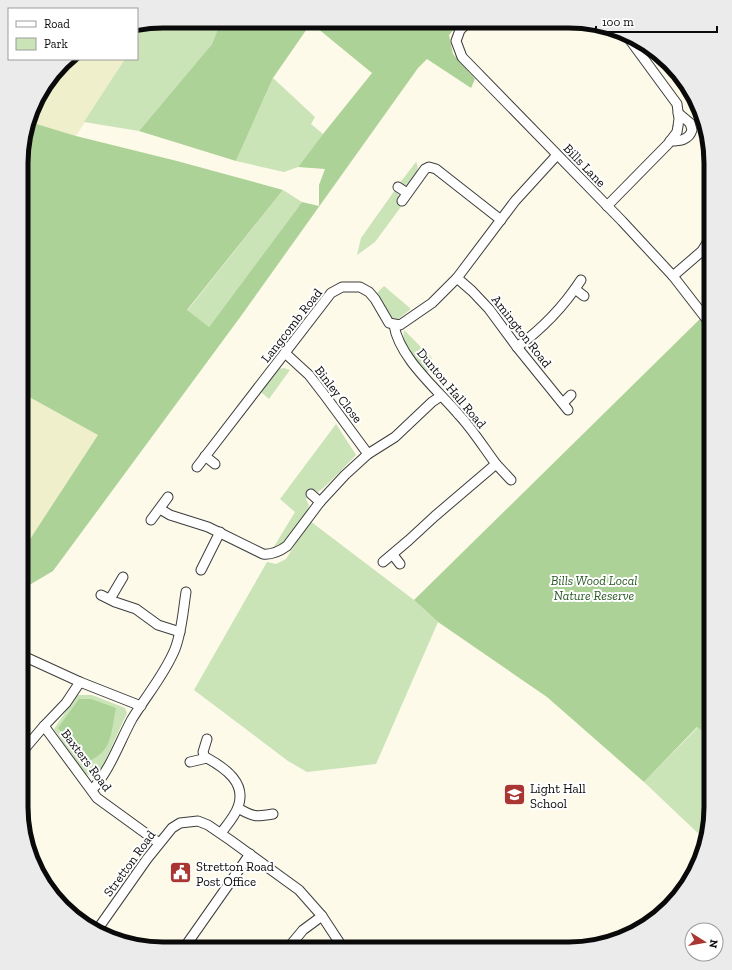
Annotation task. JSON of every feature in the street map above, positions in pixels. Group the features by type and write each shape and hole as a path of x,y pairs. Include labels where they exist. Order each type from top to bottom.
{"street":[{"name":"Bills Lane","path":"462,28 456,41 462,57 673,276 704,316"},
{"path":"607,206 677,132 679,119 677,104 633,45"},
{"path":"670,141 686,139 689,137 692,130 690,123 678,113"},
{"path":"394,324 400,325 432,303 457,278 515,201 557,155"},
{"path":"398,187 404,197 425,169 429,167 436,169 501,220"},
{"path":"673,276 704,248"},
{"name":"Amington Road","path":"457,278 489,309 565,407 571,395"},
{"path":"517,347 532,336 559,309 581,280"},
{"name":"Langcomb Road","path":"197,467 331,293 342,287 360,287 369,292 375,299 385,318 394,324"},
{"path":"575,289 584,296"},
{"name":"Dunton Hall Road","path":"394,324 401,346 416,367 440,396 460,416 496,464 511,480"},
{"name":"Binley Close","path":"285,353 309,375 368,454"},
{"path":"160,509 170,515 220,532 263,554 269,555 280,551 287,546 320,502 368,454 395,437 440,396"},
{"path":"205,456 215,464"},
{"path":"384,562 496,464"},
{"path":"311,494 320,502"},
{"path":"151,520 168,497"},
{"path":"201,570 220,532"},
{"path":"393,555 400,564"},
{"path":"123,577 106,597 136,609 158,626 180,632"},
{"path":"92,790 100,781 141,706 172,654 180,632 186,592"},
{"path":"28,658 80,682 141,706"},
{"path":"44,726 66,703 80,682"},
{"name":"Baxters Road","path":"28,745 44,726 97,798 159,843"},
{"path":"205,758 203,752 207,739"},
{"path":"190,762 207,758 223,766 230,773 241,796 238,808 221,834 299,890 322,916 339,942"},
{"path":"238,808 250,815 258,816 273,814"},
{"name":"Stretton Road","path":"100,926 159,843 172,828 180,823 198,821 221,834"},
{"path":"188,942 250,854"},
{"path":"293,942 303,930 322,916"}],"green space":[{"path":"163,28 218,28 212,44 139,131 84,122 124,60 138,60 138,31"},
{"path":"218,28 308,28 273,78 236,161 139,131 212,44"},
{"path":"317,28 455,28 449,35 453,54 475,79 471,88 427,59 418,68 241,316 53,571 28,586 28,542 98,435 28,396 28,163 29,146 34,123 76,136 177,161 283,190 187,310 209,327 302,202 319,206 319,185 325,169 298,167 372,73"},
{"path":"77,60 124,60 76,136 34,123 38,111 51,88 62,74"},
{"path":"273,78 315,117 311,124 323,134 298,167 284,172 236,161"},
{"path":"416,162 418,169 413,180 404,187 399,184"},
{"path":"283,190 302,202 209,327 187,311"},
{"path":"395,190 399,196 397,201 403,204 375,242 357,255 361,238"},
{"path":"384,286 411,309 398,319 392,318 377,293"},
{"name":"Bills Wood Local Nature Reserve","path":"701,318 704,323 704,732 697,727 644,782 547,697 438,622 414,600"},
{"path":"404,330 432,358 431,360 435,366 426,373 407,348"},
{"path":"284,368 290,370 269,399 261,392 278,369"},
{"path":"28,396 99,435 28,542"},
{"path":"336,424 356,455 321,490 318,492 312,489 306,499 309,505 306,513 286,540 272,550 295,512 280,499"},
{"path":"310,521 414,600 438,622 376,764 307,772 288,761 194,690 267,562 276,564 286,559"},
{"path":"77,695 92,695 125,708 127,713 100,772 92,776 85,774 54,729"},
{"path":"79,699 91,699 116,708 112,732 107,746 97,757 89,761 79,755 58,728"},
{"path":"698,727 704,732 704,816 700,836 644,782"}],"place":[{"name":"Light Hall School","path":"514,795"},
{"name":"Stretton Road Post Office","path":"181,873"}]}
